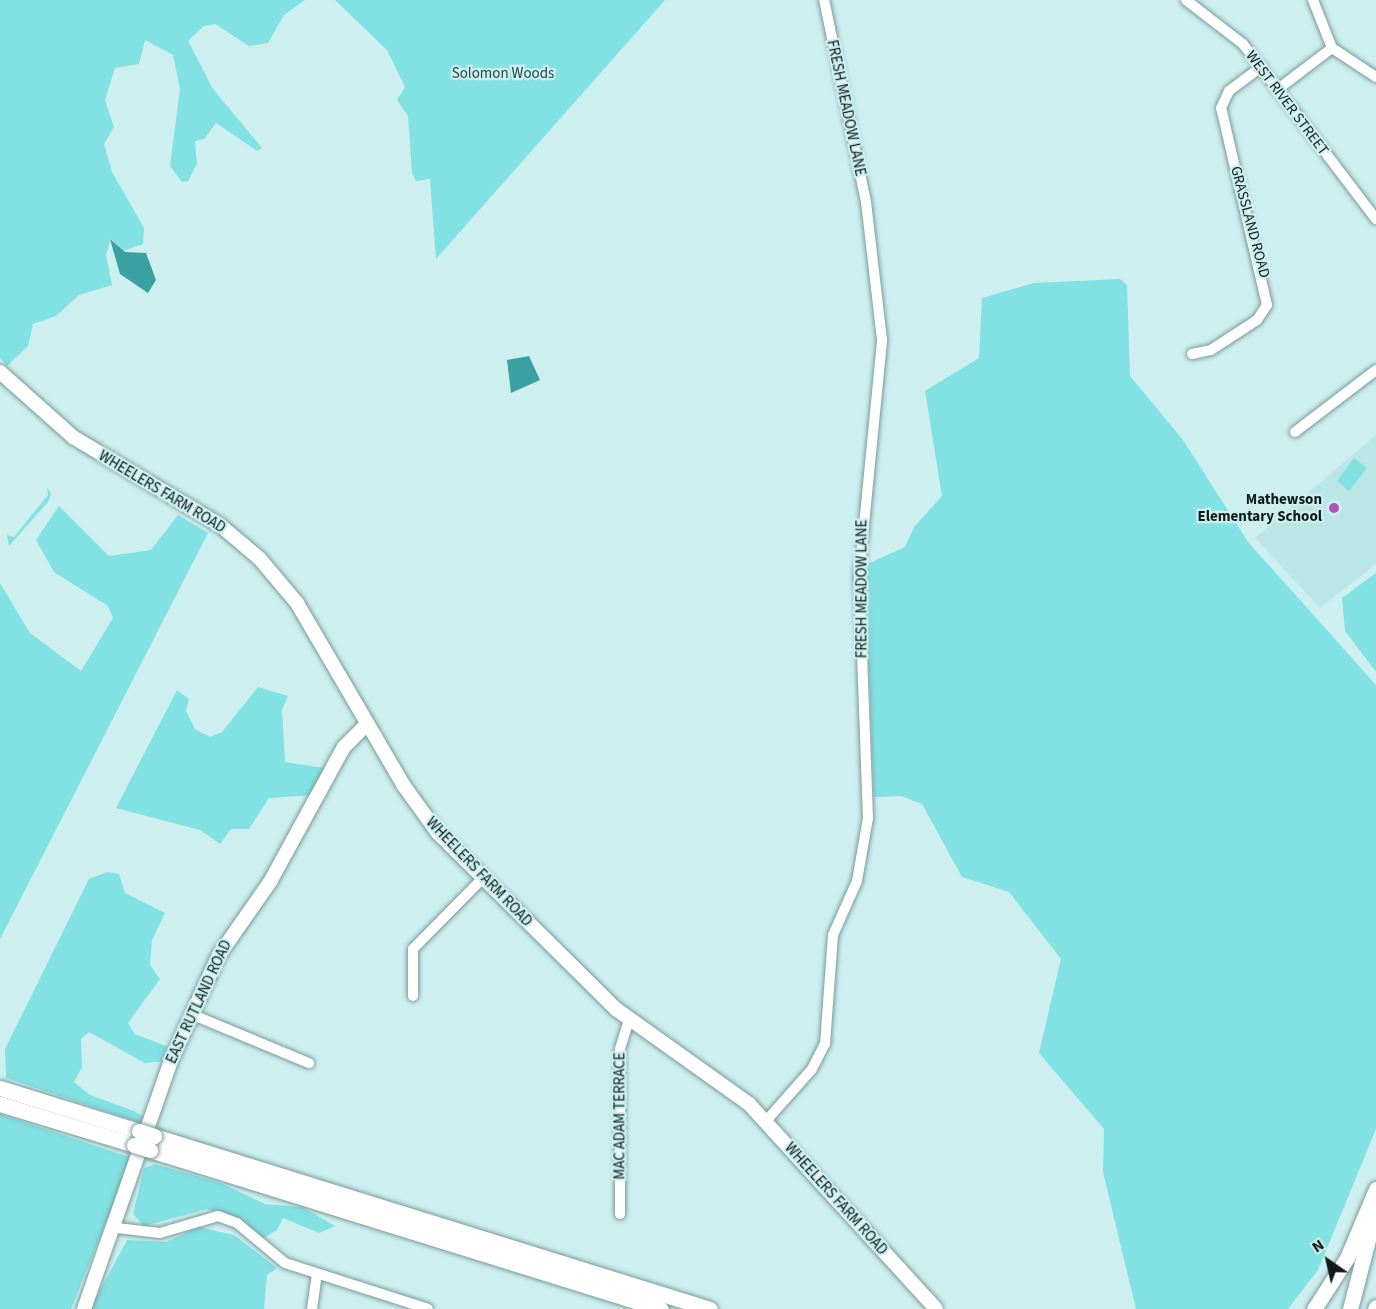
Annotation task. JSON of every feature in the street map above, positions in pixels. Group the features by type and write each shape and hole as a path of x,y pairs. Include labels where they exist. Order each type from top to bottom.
{"highway":[{"path":"0,1088 136,1138 661,1309"},
{"path":"0,1104 136,1138"},
{"path":"152,1143 710,1309"},
{"path":"1314,1309 1347,1258 1376,1189"},
{"path":"1350,1309 1376,1210"}],"main road":[{"name":"WHEELERS FARM ROAD","path":"0,372 91,451 209,518 255,554 297,603 422,814 483,878 629,1020 725,1084 766,1121 936,1309"},
{"name":"EAST RUTLAND ROAD","path":"84,1309 117,1228 149,1121 191,1014 223,947 270,882 335,762 367,724"}],"street":[{"name":"FRESH MEADOW LANE","path":"766,1121 825,1044 833,935 857,881 868,818 859,576 882,340 866,202 824,0"},
{"name":"WEST RIVER STREET","path":"1186,0 1216,20 1261,67 1376,219"},
{"path":"1313,0 1332,48 1376,77"},
{"path":"1278,89 1332,48"},
{"name":"GRASSLAND ROAD","path":"1192,354 1211,351 1257,320 1267,305 1221,108 1226,94 1261,67"},
{"path":"1295,432 1376,370"},
{"path":"413,996 413,949 483,878"},
{"path":"191,1014 309,1063"},
{"name":"MAC ADAM TERRACE","path":"620,1214 620,1048 629,1020"},
{"path":"117,1228 160,1233 219,1216 237,1223 276,1258 317,1275 428,1309"},
{"path":"312,1309 317,1275"}],"shaded area":[{"path":"110,239 125,252 146,253 156,280 148,293 120,274"},
{"path":"529,356 540,380 511,393 507,360"},
{"name":"Mathewson Elementary School","path":"1376,435 1376,564 1320,608 1255,538"}],"green space":[{"path":"0,0 305,0 284,15 268,43 249,46 215,24 204,26 188,41 213,89 262,148 257,151 216,123 204,139 195,141 197,164 188,181 182,182 170,166 180,89 173,55 145,40 139,64 115,68 105,100 114,127 104,144 112,172 144,228 143,244 123,251 111,239 106,255 112,285 79,295 56,316 33,324 28,346 7,366 0,358"},
{"name":"Solomon Woods","path":"335,0 665,0 436,259 430,179 416,181 412,173 408,116 397,100 405,87 387,50"},
{"path":"1120,279 1127,285 1130,376 1183,440 1248,542 1376,685 1376,1129 1318,1270 1288,1309 1136,1309 1103,1172 1104,1129 1039,1053 1061,959 1009,892 962,877 922,804 901,796 874,797 865,565 905,547 914,527 942,496 925,391 979,358 982,298 1034,283"},
{"path":"1354,458 1367,468 1349,491 1337,481"},
{"path":"47,487 51,494 48,502 9,546 7,535 14,537 48,495"},
{"path":"59,506 109,556 151,550 178,515 208,533 0,939 0,583 30,633 81,671 113,618 108,606 54,572 36,540"},
{"path":"1376,573 1376,672 1345,631 1342,598"},
{"path":"258,687 288,696 282,710 285,762 324,768 313,795 269,798 249,829 231,829 220,844 200,830 116,808 177,690 189,699 186,711 195,729 210,737 222,732"},
{"path":"107,872 119,874 125,893 165,913 152,940 150,965 160,979 128,1023 135,1034 171,1048 166,1061 145,1063 89,1032 81,1039 82,1067 74,1082 90,1095 134,1111 145,1118 144,1124 6,1078 5,1049 89,879"},
{"path":"0,1114 132,1158 71,1309 0,1309"},
{"path":"155,1164 221,1183 265,1204 302,1207 335,1226 319,1233 283,1218 277,1230 262,1239 241,1220 207,1209 144,1226 133,1214 144,1168"},
{"path":"199,1227 234,1235 277,1268 267,1275 264,1309 90,1309 127,1240 166,1242"}],"place":[{"name":"Mathewson Elementary School","path":"1334,508"}]}
